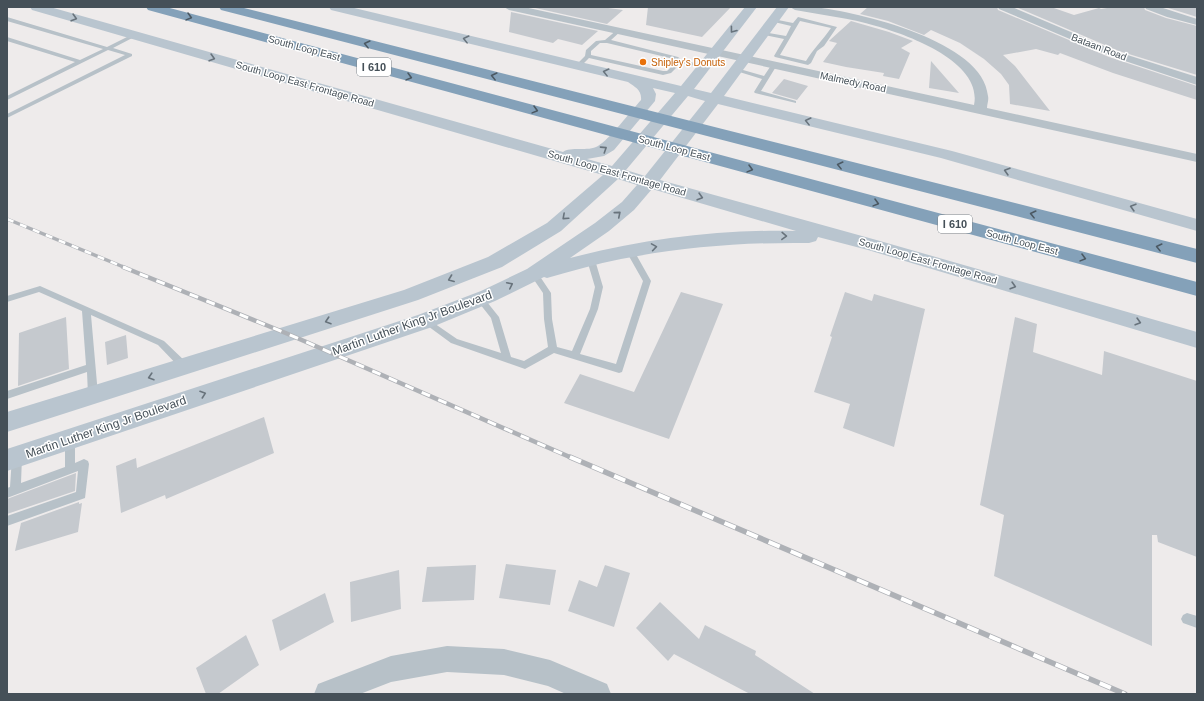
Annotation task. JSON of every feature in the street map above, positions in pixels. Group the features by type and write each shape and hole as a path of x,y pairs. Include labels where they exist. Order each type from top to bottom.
{"highway":[{"name":"South Loop East","path":"146,7 156,8 1197,289"},
{"name":"South Loop East","path":"226,7 1197,256"}],"main road":[{"name":"South Loop East Frontage Road","path":"36,7 615,173 873,245 1197,340"},
{"path":"335,7 946,154 1197,225"},
{"path":"7,422 411,295 495,262 554,227 615,173 685,91 751,7"},
{"name":"Martin Luther King Jr Boulevard","path":"12,459 425,321 480,299 534,274 602,227 628,206 649,182 715,98 783,7"},
{"path":"444,124 471,127 566,154 589,156 601,152 608,147 648,101 649,94 645,87 633,79"},
{"path":"534,274 630,251 686,243 776,236 826,238 873,245"},
{"path":"411,295 425,321"},
{"path":"265,342 273,372"}],"street":[{"name":"Malmedy Road","path":"509,7 774,65 800,66 980,110 1197,158"},
{"path":"795,7 880,24 908,34 941,49 956,58 969,69 978,82 982,96 980,110"},
{"name":"Bataan Road","path":"1003,7 1114,54 1197,81"},
{"path":"1150,7 1171,15 1197,22"},
{"path":"328,694 391,669 447,659 504,662 550,673 597,694"}],"lane":[{"path":"7,19 130,55 7,116"},
{"path":"798,19 834,27 822,44 815,50 808,63 800,66 778,56 787,38 798,19"},
{"path":"773,21 794,25"},
{"path":"607,41 618,31"},
{"path":"763,34 787,38"},
{"path":"7,98 135,36"},
{"path":"7,39 80,62"},
{"path":"578,66 588,56 588,51 598,42 607,41 676,58 680,61 705,66"},
{"path":"588,56 663,73 669,72 680,61"},
{"path":"774,65 757,92 794,102"},
{"path":"736,70 766,78"},
{"path":"425,321 454,342 525,366 553,349 619,368 647,281 630,251"},
{"path":"575,356 594,309 599,287 591,260"},
{"path":"534,274 547,293 548,318 553,349"},
{"path":"7,298 40,289 161,343 185,367"},
{"path":"480,299 495,317 507,359"},
{"path":"86,309 93,396"},
{"path":"7,395 91,367"},
{"path":"70,440 70,469"},
{"path":"7,522 81,495 84,464 11,491 12,459"}],"building":[{"path":"531,7 601,7 623,10 607,24"},
{"path":"648,7 731,7 702,37 646,25"},
{"path":"868,7 997,7 998,10 1109,57 1197,86 1197,100 1113,73 1060,53 1058,55 1036,49 1003,55 1015,66 1050,111 1010,104 1009,85 1001,74 984,59 960,43 931,30 924,35 888,21 860,14"},
{"path":"1016,7 1051,7 1074,15 1099,8 1144,7 1145,10 1166,18 1197,26 1197,75 1119,51"},
{"path":"1165,7 1197,7 1197,17"},
{"path":"511,12 598,31 582,45 558,39 553,43 509,32"},
{"path":"851,21 913,41 901,48 910,53 899,79 883,76 884,73 823,62 837,43 829,41"},
{"path":"931,61 959,93 929,88"},
{"path":"784,79 808,86 797,100 772,93"},
{"path":"681,292 723,304 669,439 564,403 580,374 634,392"},
{"path":"845,292 872,301 874,294 925,309 894,447 843,428 850,404 814,392 832,337 830,336"},
{"path":"66,317 69,369 18,386 19,333"},
{"path":"1015,317 1037,324 1033,352 1102,375 1104,351 1197,381 1197,557 1158,542 1157,535 1152,535 1152,646 994,576 1004,515 980,505"},
{"path":"126,335 128,358 107,365 105,342"},
{"path":"264,417 274,453 166,499 165,495 121,513 116,466 136,458 137,468"},
{"path":"76,473 75,491 7,514 7,499"},
{"path":"79,502 79,504 82,503 78,532 15,551 21,523"},
{"path":"506,564 556,570 550,605 499,598"},
{"path":"476,565 474,600 422,602 427,567"},
{"path":"605,565 630,573 614,627 568,611 579,580 597,587"},
{"path":"399,570 401,609 351,622 350,582"},
{"path":"325,593 334,622 280,651 272,620"},
{"path":"660,602 699,639 705,625 756,651 755,655 815,694 750,694 674,654 668,661 636,628"},
{"path":"246,635 259,665 218,694 206,694 196,668"}],"railway":[{"path":"7,219 126,268"},
{"path":"123,267 288,334 572,458"},
{"path":"570,457 1125,694"}],"place":[{"name":"Shipley's Donuts","path":"643,62"}]}
